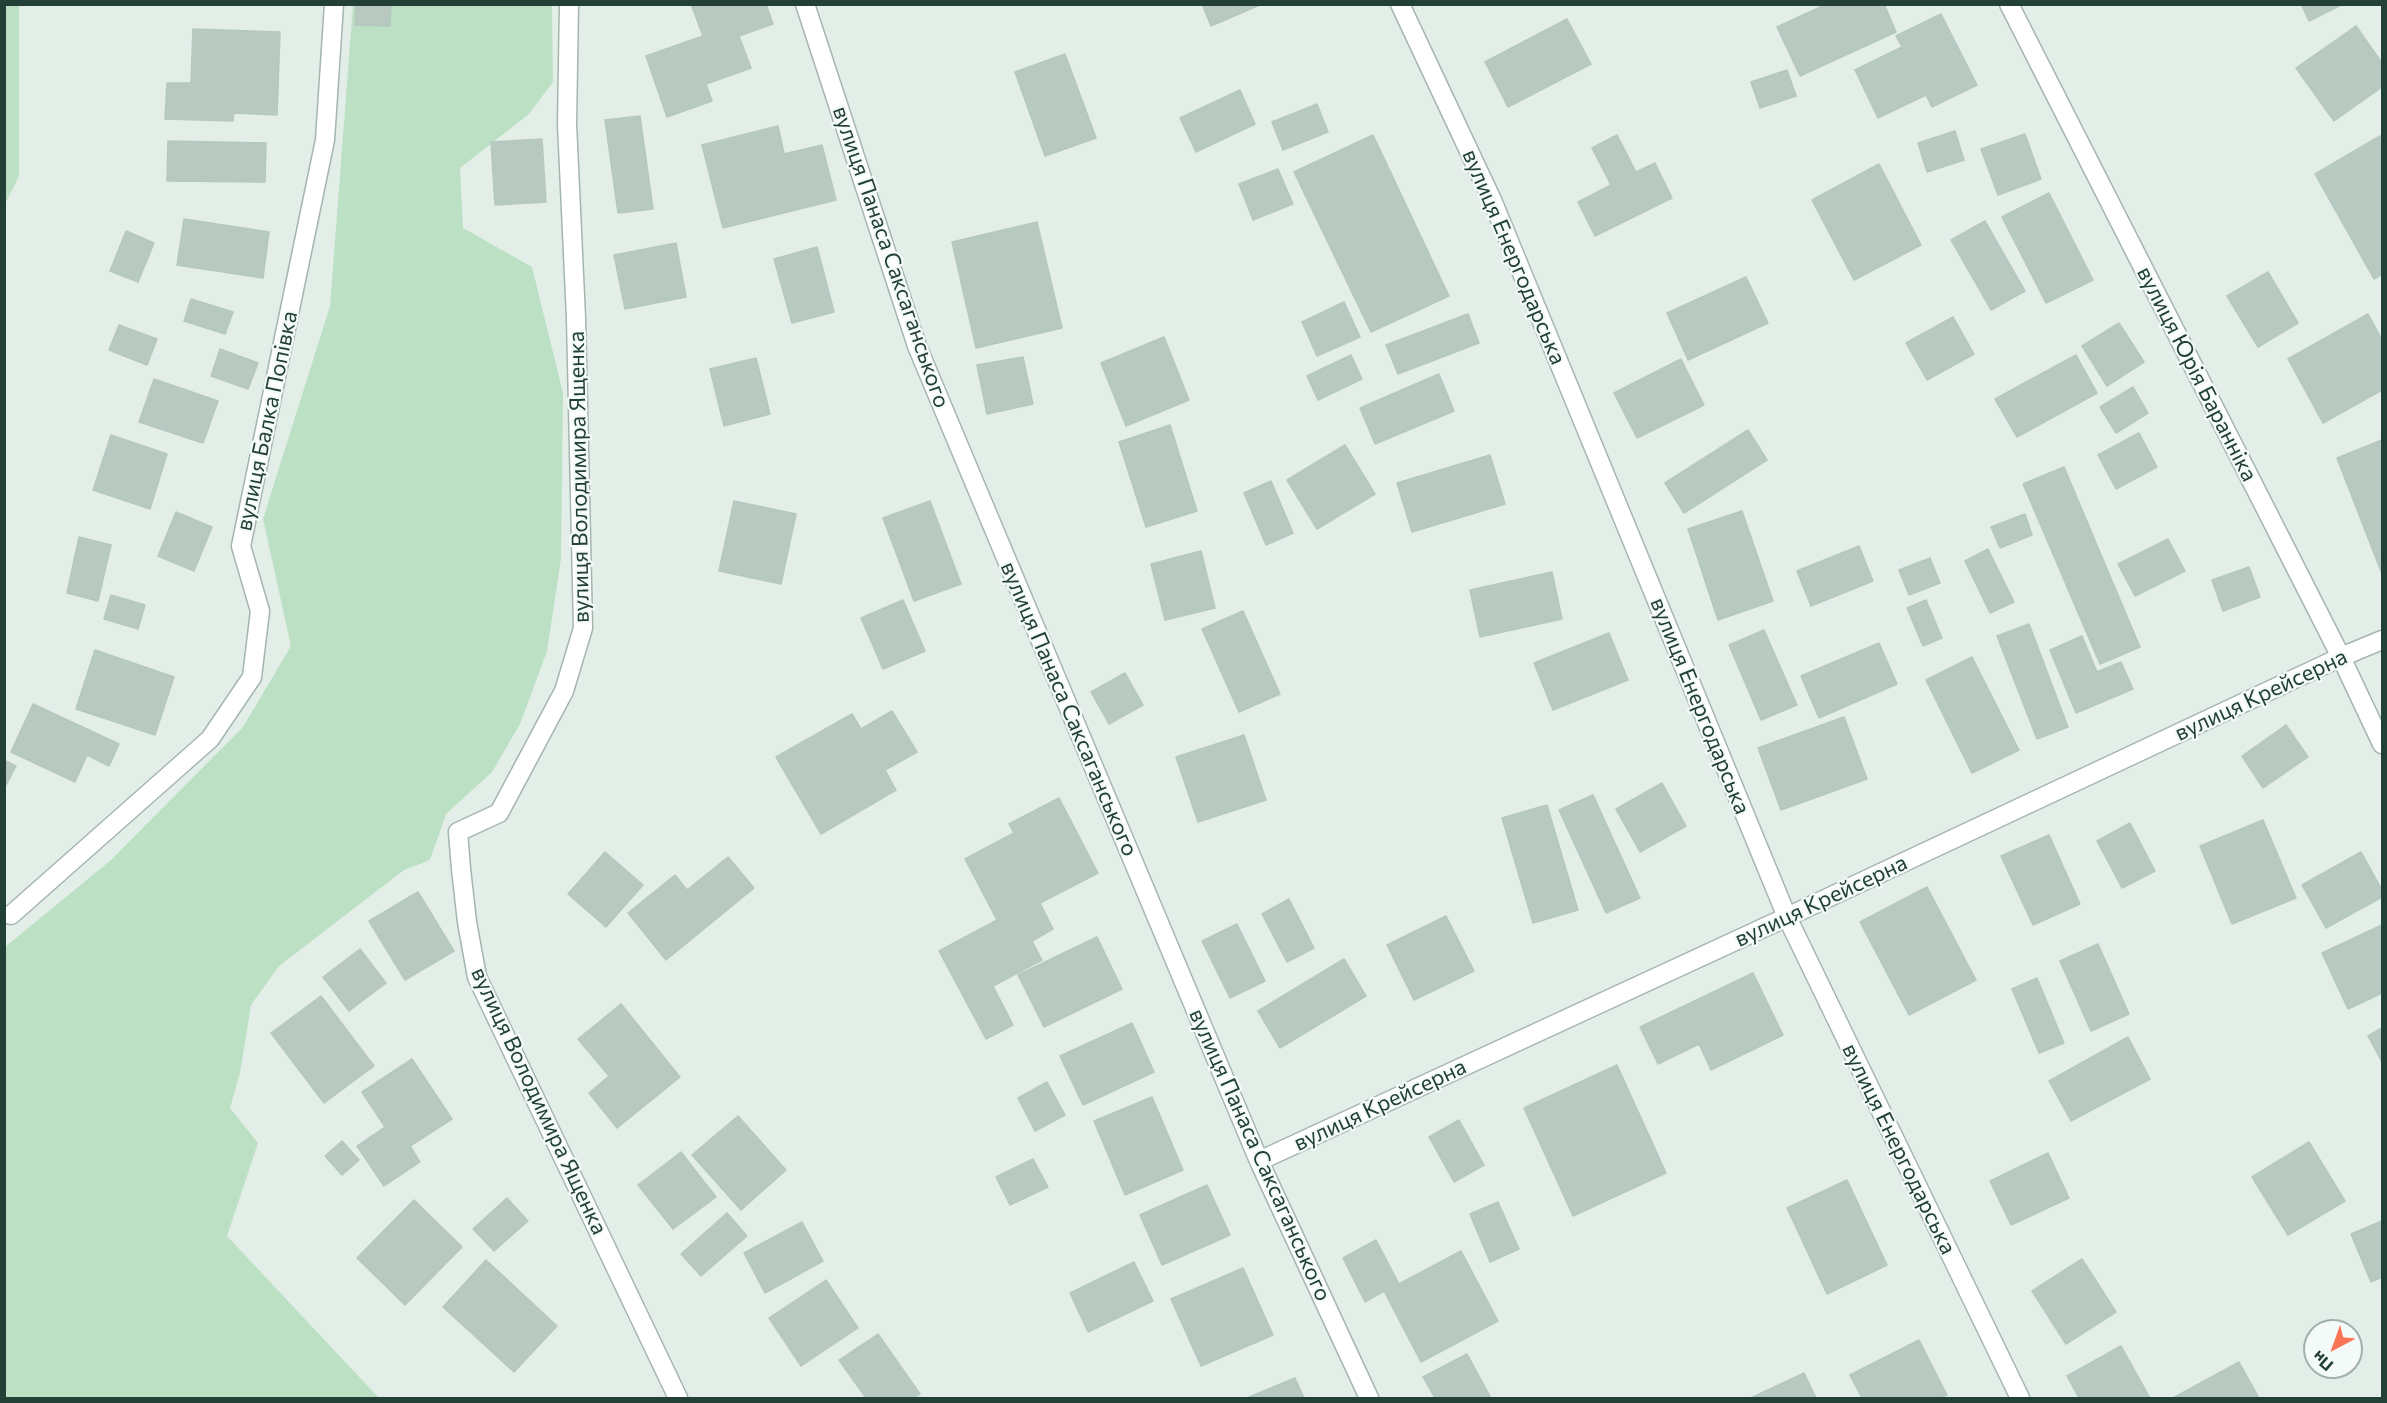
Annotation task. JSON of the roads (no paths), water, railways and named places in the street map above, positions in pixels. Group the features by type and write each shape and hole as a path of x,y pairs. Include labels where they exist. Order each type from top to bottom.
{"street":[{"name":"вулиця Балка Попівка","path":"11,915 210,740 252,677 260,611 241,546 325,140 334,4"},
{"name":"вулиця Володимира Ященка","path":"569,4 567,124 576,318 583,628 564,691 499,813 458,832 467,922 477,977 678,1398"},
{"name":"вулиця Панаса Саксаганського","path":"805,4 917,346 1259,1161 1370,1398"},
{"name":"вулиця Енергодарська","path":"1400,4 1492,200 1787,917 2020,1398"},
{"name":"вулиця Юрія Баранніка","path":"2009,4 2341,657 2382,744"},
{"name":"вулиця Крейсерна","path":"1259,1161 2341,657 2382,640"}]}
